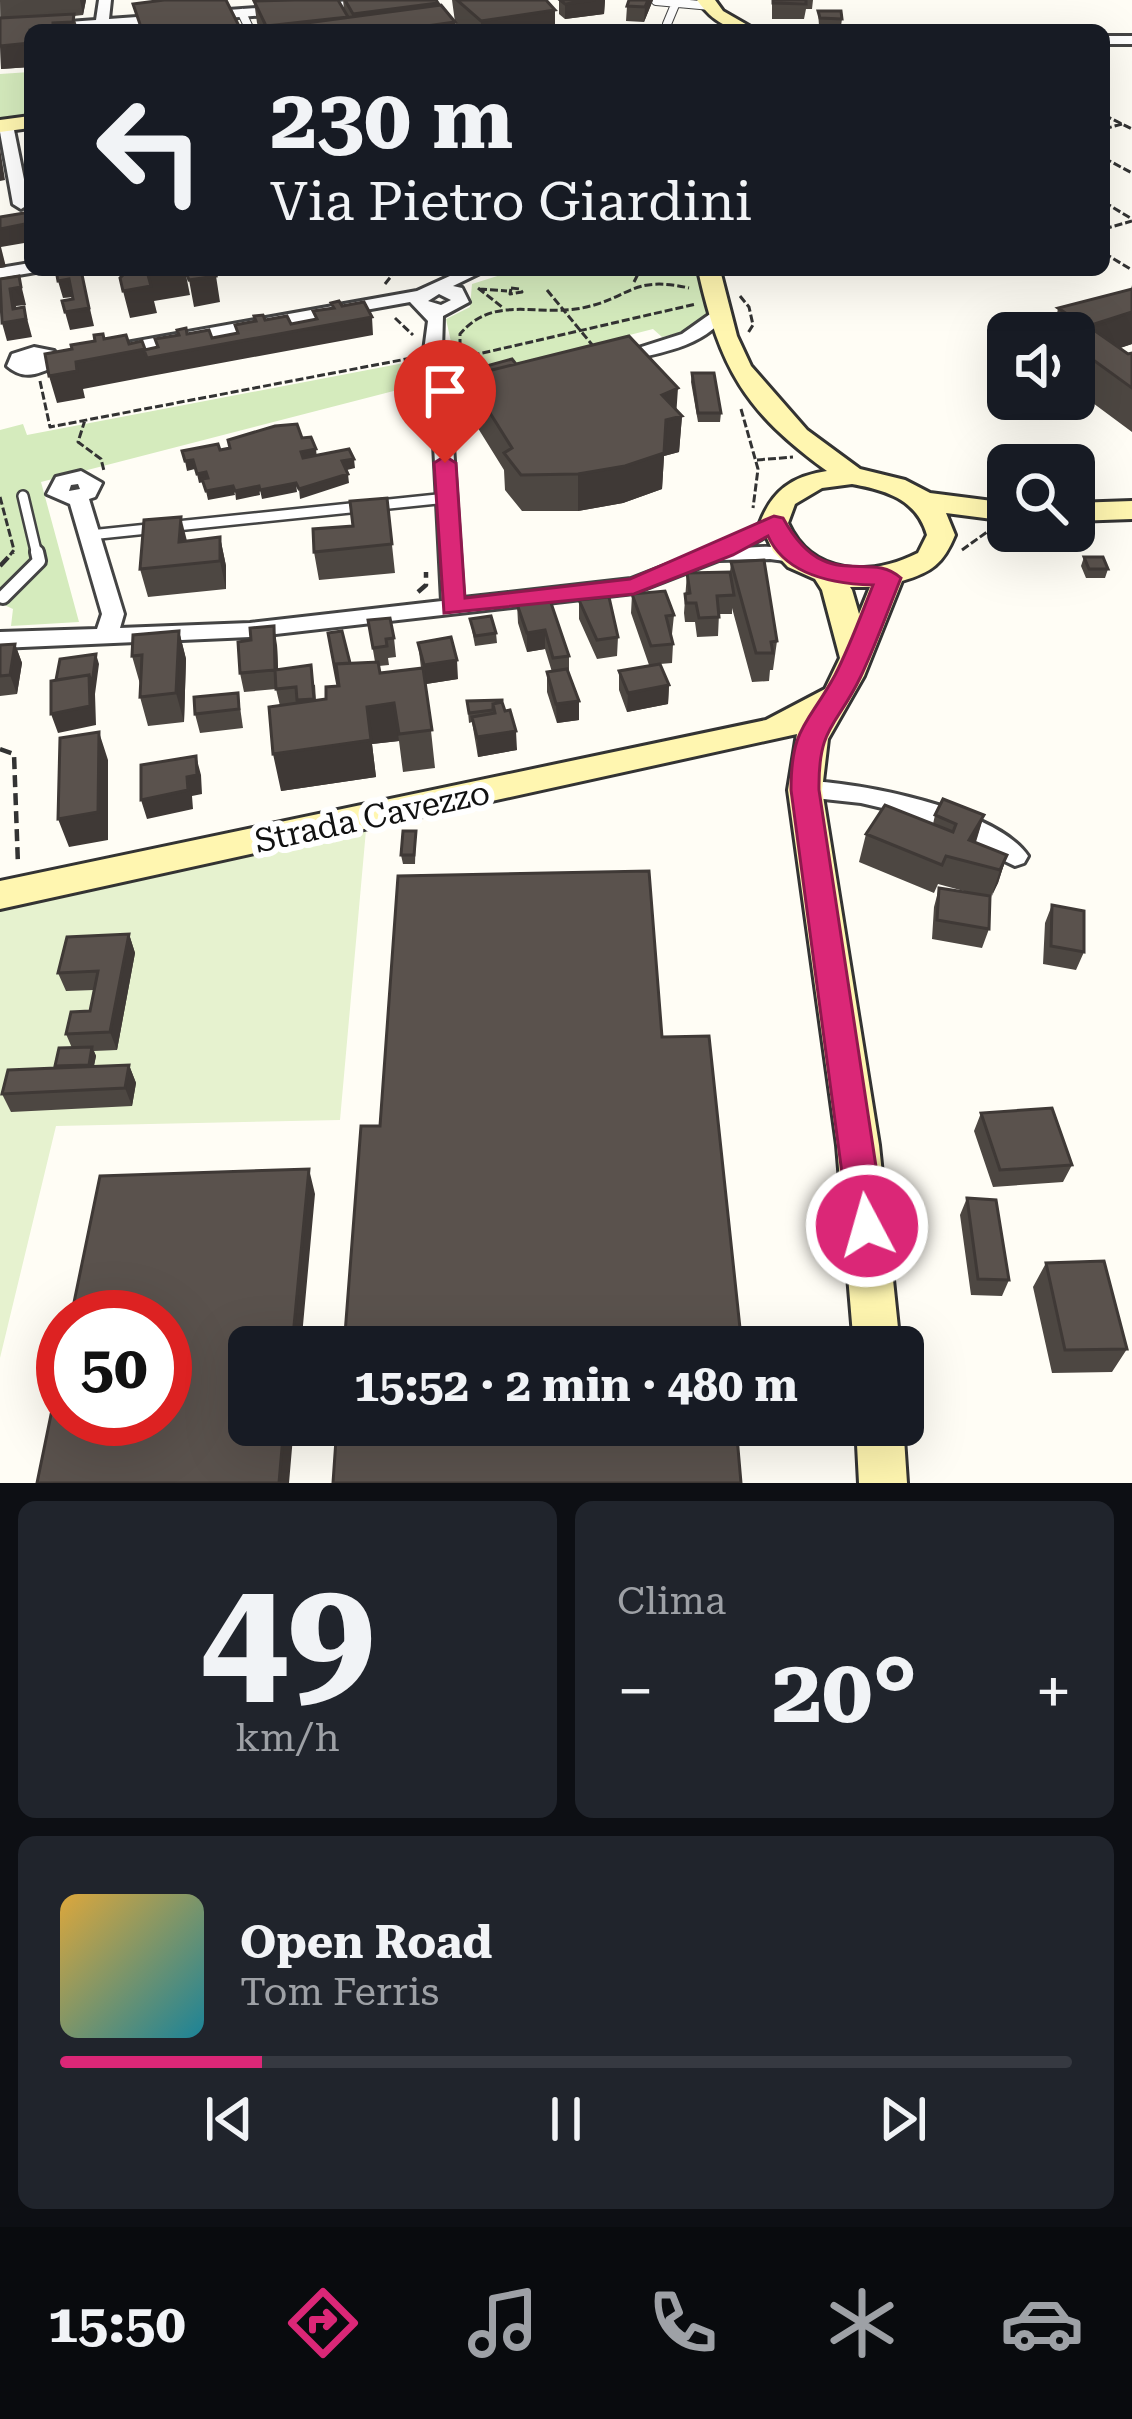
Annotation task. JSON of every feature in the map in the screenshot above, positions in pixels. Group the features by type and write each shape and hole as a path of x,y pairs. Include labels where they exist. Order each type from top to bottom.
{"main road":[{"path":"711,276 728,346 779,419 814,452 852,476"},
{"path":"779,419 794,469 791,492"},
{"path":"855,657 836,590 782,543 774,523 777,508 791,492 815,481 852,476 891,484 923,501 987,512"},
{"path":"923,501 940,524 938,548"},
{"path":"1095,511 1132,510"},
{"path":"812,565 859,578 889,578 913,570 938,548 987,521"},
{"path":"876,1326 858,1145 805,790 805,755 812,728 835,697 889,578"},
{"name":"Strada Cavezzo","path":"9,886 744,737 793,724 835,697"},
{"path":"744,737 781,750 805,790"},
{"path":"881,1446 883,1483"}],"street":[{"path":"131,24 415,0"},
{"path":"3,125 21,204"},
{"path":"94,354 389,302 446,297 490,276"},
{"path":"446,297 447,354 433,351 441,390 453,608"},
{"path":"604,361 685,338 707,328 720,312"},
{"path":"441,390 489,394 536,381"},
{"path":"84,489 90,535 112,614 106,637"},
{"path":"684,568 774,523"},
{"path":"0,640 250,630 453,608 634,586 747,551 812,565"},
{"path":"805,790 855,789 920,808 977,831 1015,856"}],"lane":[{"path":"656,1 710,13"},
{"path":"668,24 676,2"},
{"path":"242,13 247,24"},
{"path":"1,595 38,561 23,496"},
{"path":"90,535 447,498"}],"path":[{"path":"1110,118 1132,129"},
{"path":"1110,127 1122,124"},
{"path":"446,297 503,308 564,310 595,304 637,276"},
{"path":"447,354 703,302 698,293 683,286 634,282"},
{"path":"548,290 604,361"},
{"path":"446,297 507,291"},
{"path":"447,354 477,316 503,308"},
{"path":"45,364 50,427 421,356"},
{"path":"740,407 757,460"},
{"path":"84,489 104,468 78,442 86,420"},
{"path":"0,497 14,550 0,566"},
{"path":"0,749 14,754 9,886"}],"green space":[{"path":"24,72 24,117 0,120 0,74"},
{"path":"497,276 700,276 708,316 662,337 653,329 459,379 446,319 470,307 472,284"},
{"path":"404,363 403,371 413,386 41,482 79,622 11,626 13,609 0,603 0,430 23,424 27,435"},
{"path":"366,830 340,1120 56,1126 0,1358 0,908"}],"building":[{"path":"226,0 238,24 140,24 133,4"},
{"path":"338,0 348,17 265,24 254,1"},
{"path":"345,0 436,0 438,3 353,14"},
{"path":"457,0 546,0 555,10 481,21"},
{"path":"629,0 648,0 645,7 627,6"},
{"path":"806,0 806,4 773,3"},
{"path":"441,5 455,22 441,24 299,24"},
{"path":"818,11 841,11 842,19 820,18"},
{"path":"74,14 73,22 24,24 24,44 0,46 0,18"},
{"path":"24,213 24,224 0,229 0,217"},
{"path":"19,276 21,287 10,289 13,309 24,307 26,319 2,323 0,279"},
{"path":"57,276 82,276 89,308 65,312 62,301 73,299 69,279 58,281"},
{"path":"148,276 151,286 123,291 120,278"},
{"path":"1132,289 1132,312 1095,324 1095,312 1058,308"},
{"path":"339,301 342,306 364,302 372,317 147,358 144,350 158,347 155,339 179,335 177,330 186,328 187,334 209,330 212,338 238,333 235,325 256,321 254,316 263,315 265,320 287,316 291,324 317,319 313,311 334,308 331,303"},
{"path":"1095,331 1132,353 1132,388 1095,361"},
{"path":"103,334 104,339 126,335 129,344 142,341 145,349 76,362 77,371 49,376 45,354 72,349 71,345 95,341 94,335"},
{"path":"629,336 678,388 662,395 682,416 666,420 664,453 578,474 521,475 504,453 512,448 475,389 489,384 480,373"},
{"path":"512,359 516,364 473,377 468,371"},
{"path":"692,373 714,373 721,413 698,413"},
{"path":"297,424 302,438 311,437 316,449 301,452 303,458 349,449 354,459 342,461 348,474 299,489 296,483 260,490 259,486 235,491 233,486 206,491 202,479 208,478 206,472 197,474 193,460 185,461 182,451 218,444 220,450 230,448 228,440"},
{"path":"387,498 392,544 314,552 313,529 353,526 350,501"},
{"path":"181,517 179,542 220,537 220,561 140,569 144,520"},
{"path":"1084,557 1103,557 1108,569 1089,569"},
{"path":"764,560 777,641 771,642 773,653 756,653 731,562"},
{"path":"730,572 734,595 717,596 719,617 699,618 696,603 686,603 685,594 690,593 687,573"},
{"path":"665,591 674,615 666,616 673,644 651,646 632,594"},
{"path":"609,597 618,637 597,640 579,600"},
{"path":"550,600 569,656 553,658 545,630 527,633 517,604"},
{"path":"491,616 496,633 475,636 470,619"},
{"path":"390,618 394,638 386,639 387,646 373,648 368,620"},
{"path":"274,626 275,670 240,673 238,642 251,640 250,628"},
{"path":"179,631 176,693 140,697 142,655 132,656 133,635"},
{"path":"342,631 350,663 336,664 338,686 328,633"},
{"path":"451,637 457,660 424,665 418,643"},
{"path":"15,644 10,675 0,676 0,645"},
{"path":"96,654 92,684 89,675 56,680 60,659"},
{"path":"378,662 380,673 423,668 432,730 399,734 394,703 367,707 371,740 273,754 269,707 326,699 326,687 339,686 336,664"},
{"path":"660,664 669,685 628,693 619,671"},
{"path":"311,665 314,699 297,700 296,687 276,689 275,670"},
{"path":"567,669 579,701 556,704 547,672"},
{"path":"89,675 90,706 51,714 51,681"},
{"path":"238,693 239,709 195,714 194,697"},
{"path":"502,700 493,704 493,710 469,713 467,701"},
{"path":"502,702 505,711 510,710 516,731 477,737 472,717 495,713 493,704"},
{"path":"99,732 98,812 58,819 60,738"},
{"path":"196,756 197,775 187,777 188,790 141,800 141,765"},
{"path":"943,799 984,815 969,840 1007,855 1000,870 946,856 942,865 866,834 885,805 953,832 956,824 935,815"},
{"path":"403,831 416,831 414,855 401,855"},
{"path":"649,871 662,1037 709,1036 740,1326 346,1326 361,1126 380,1126 398,876"},
{"path":"939,888 990,896 989,929 937,920"},
{"path":"1052,905 1084,911 1084,952 1051,946"},
{"path":"129,934 110,1032 66,1034 71,1012 90,1011 98,971 58,973 67,937"},
{"path":"92,1047 89,1065 55,1066 59,1048"},
{"path":"129,1065 125,1088 2,1094 8,1070"},
{"path":"1052,1108 1072,1165 1000,1170 981,1113"},
{"path":"309,1169 294,1326 228,1326 228,1446 282,1446 279,1483 37,1483 45,1446 192,1446 192,1290 77,1290 100,1176"},
{"path":"967,1198 996,1200 1009,1280 978,1279"},
{"path":"1104,1261 1127,1349 1065,1350 1046,1263"},
{"path":"336,1446 738,1446 741,1483 333,1483"}],"route":[{"path":"445,463 453,608 634,586 725,550 774,523 782,543 811,566 841,576 889,578 846,679 812,728 805,755 805,790 867,1226"}]}
